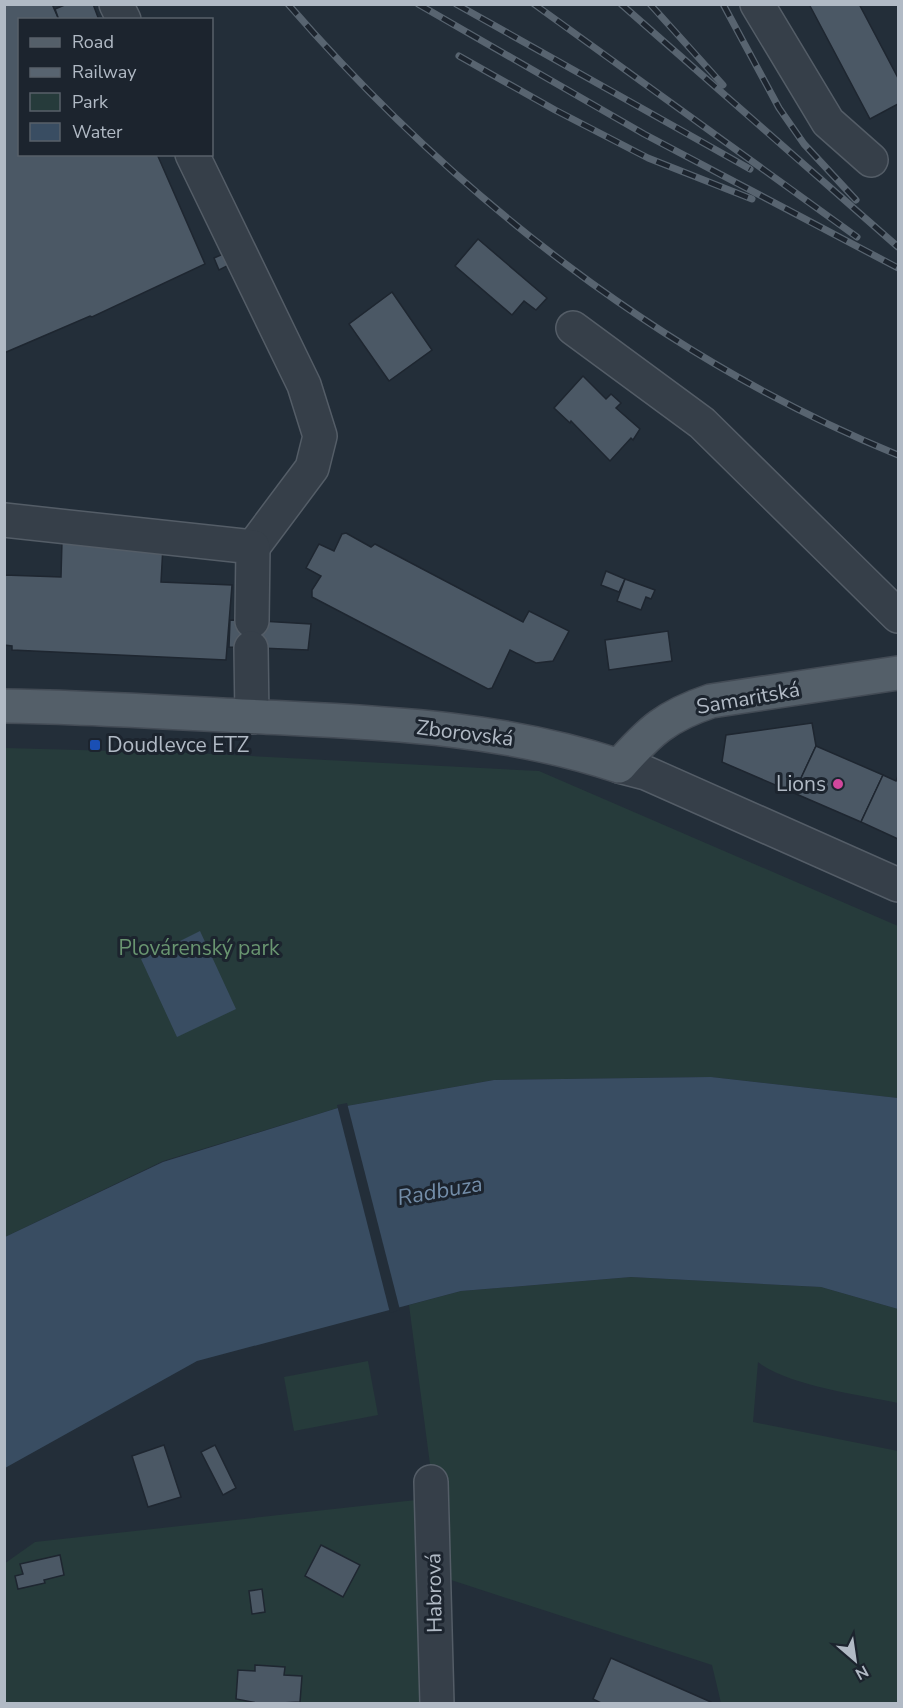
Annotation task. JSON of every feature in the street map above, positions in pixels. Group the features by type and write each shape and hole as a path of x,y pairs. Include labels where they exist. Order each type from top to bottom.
{"main road":[{"name":"Samaritská","path":"619,766 645,737 670,717 711,701 898,673"},
{"name":"Zborovská","path":"4,706 107,708 442,728 567,748 619,766"}],"street":[{"path":"116,4 123,18"},
{"path":"757,4 828,122 871,160"},
{"path":"193,156 304,385 320,436 312,468 253,547 252,717"},
{"path":"573,328 702,423 898,616"},
{"path":"4,520 253,547"},
{"name":"Zborovská","path":"619,766 646,773 898,885"},
{"name":"Habrová","path":"431,1482 436,1704"}],"green space":[{"name":"Plovárenský park","path":"5,748 191,753 539,771 898,926 898,1098 711,1077 494,1080 341,1107 163,1161 5,1237"},
{"path":"631,1277 821,1287 898,1309 898,1403 805,1383 786,1377 758,1362 753,1422 898,1451 898,1703 721,1703 712,1665 445,1578 409,1305 461,1291"},
{"path":"368,1361 378,1415 294,1431 284,1377"},
{"path":"416,1500 427,1703 5,1703 4,1564 35,1542"}],"water":[{"path":"200,931 236,1009 177,1037 141,959 161,950 165,956 171,953 169,949 174,947 176,951 182,948 180,941"},
{"name":"Radbuza","path":"711,1077 898,1098 898,1309 821,1287 631,1277 461,1291 197,1361 5,1468 5,1237 163,1162 341,1107 494,1080"}],"pier":[{"path":"347,1103 400,1310 390,1313 337,1105"}],"building":[{"path":"4,4 52,4 58,18 18,18 18,156 158,156 205,264 92,317 4,353"},
{"path":"67,4 93,4 98,18 58,18 55,9"},
{"path":"809,4 859,4 898,78 898,104 870,119"},
{"path":"478,239 547,298 536,310 524,301 512,315 455,266"},
{"path":"230,251 235,262 219,270 214,258"},
{"path":"392,292 432,350 389,381 349,324"},
{"path":"583,376 606,399 611,394 621,403 616,408 640,429 633,440 631,438 610,461 571,421 570,423 554,408"},
{"path":"346,533 371,547 375,544 523,622 529,611 569,631 553,661 536,663 510,650 492,688 488,689 312,597 312,590 321,576 306,568 319,544 334,551 342,534"},
{"path":"62,541 163,546 161,582 232,585 226,660 12,650 12,646 4,645 4,575 61,577"},
{"path":"606,571 625,579 619,592 601,585"},
{"path":"625,579 655,590 651,599 646,597 641,610 617,601"},
{"path":"230,620 261,621 260,648 229,647"},
{"path":"261,621 311,624 308,650 260,648"},
{"path":"668,631 672,661 609,670 605,640"},
{"path":"812,723 816,746 794,793 722,762 726,735"},
{"name":"Lions","path":"816,746 883,775 861,822 794,793"},
{"path":"883,775 896,781 898,776 898,839 861,822"},
{"path":"164,1445 181,1497 148,1507 132,1456"},
{"path":"215,1445 236,1488 223,1495 201,1452"},
{"path":"321,1545 360,1565 343,1597 305,1576"},
{"path":"60,1555 64,1575 44,1580 45,1583 18,1589 15,1576 23,1574 20,1564"},
{"path":"262,1589 265,1612 252,1614 249,1591"},
{"path":"611,1658 711,1702 711,1704 603,1704 593,1699"},
{"path":"255,1665 285,1667 284,1675 302,1676 300,1702 262,1704 236,1699 238,1670 255,1671"}],"railway":[{"path":"288,4 352,75 421,142 492,205 567,265 645,320 727,371 811,416 898,455"},
{"path":"418,4 644,134 898,268"},
{"path":"456,4 750,169"},
{"path":"534,4 857,237"},
{"path":"621,4 898,247"},
{"path":"650,4 723,85"},
{"path":"723,4 779,108 804,144 856,200"},
{"path":"459,56 555,110 648,158 752,199"}],"place":[{"name":"Doudlevce ETZ","path":"95,745"},
{"name":"Lions","path":"838,784"}]}
